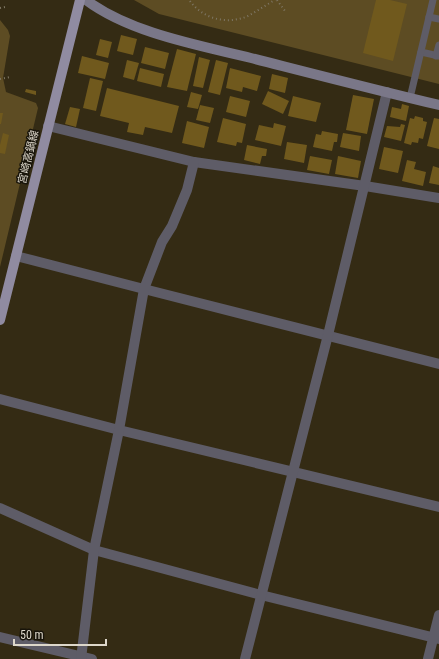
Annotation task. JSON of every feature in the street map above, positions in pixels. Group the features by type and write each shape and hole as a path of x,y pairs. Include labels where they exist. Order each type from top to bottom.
{"main road":[{"name":"宮崎高鍋線","path":"0,320 80,0"}],"street":[{"path":"86,0 100,10 121,21 174,39 439,105"},
{"path":"245,659 328,335 387,92"},
{"path":"48,126 194,162 439,198"},
{"path":"81,658 94,550 119,430 144,290 162,242 172,226 187,190 194,162"},
{"path":"16,256 144,290 439,364"},
{"path":"0,399 119,430 439,507"},
{"path":"0,508 94,550 261,595 436,639"},
{"path":"428,659 436,639 439,615"},
{"path":"0,636 81,658 92,659"}],"lane":[{"path":"410,98 433,0"},
{"path":"429,17 439,19"},
{"path":"421,52 438,56 439,45"}],"path":[{"path":"190,1 196,10 212,19 229,20 247,16 276,0 285,11"},
{"path":"0,8 5,7"},
{"path":"0,79 10,77"}],"shaded area":[{"path":"134,0 439,0 439,84 159,14"},
{"path":"0,20 8,30 10,36 3,78 6,92 36,103 38,108 0,267"}],"building":[{"path":"376,0 390,0 407,4 393,61 363,53"},
{"path":"121,35 137,39 133,55 117,51"},
{"path":"100,39 112,42 108,58 96,55"},
{"path":"145,47 169,53 165,69 141,63"},
{"path":"177,49 196,54 187,91 167,87"},
{"path":"82,56 109,63 105,79 78,73"},
{"path":"199,57 210,60 203,88 193,86"},
{"path":"127,60 139,63 134,80 123,77"},
{"path":"216,60 228,63 220,95 208,92"},
{"path":"140,68 164,74 161,87 137,81"},
{"path":"230,68 261,76 257,91 243,87 242,92 226,88"},
{"path":"272,74 288,78 285,93 269,89"},
{"path":"90,78 103,81 96,111 83,108"},
{"path":"107,88 179,106 172,133 145,127 143,135 127,132 129,123 100,116"},
{"path":"26,89 36,91 36,95 25,92"},
{"path":"268,91 289,101 283,114 262,104"},
{"path":"191,92 202,95 198,109 187,107"},
{"path":"353,95 374,99 367,134 346,130"},
{"path":"230,96 250,101 246,117 226,112"},
{"path":"293,96 321,103 316,122 288,116"},
{"path":"402,104 409,106 406,121 390,117 392,107 401,109"},
{"path":"200,105 214,108 210,123 196,120"},
{"path":"70,107 80,109 76,127 65,124"},
{"path":"0,113 3,113 1,124 0,124"},
{"path":"415,116 423,118 423,121 427,122 423,139 419,138 418,143 412,142 411,145 404,143 410,118 414,119"},
{"path":"223,118 246,124 242,143 237,142 236,146 217,142"},
{"path":"434,118 439,119 439,149 427,146"},
{"path":"187,121 209,127 204,148 182,143"},
{"path":"274,123 286,126 281,146 255,140 259,125 273,128"},
{"path":"401,124 405,125 401,141 384,137 387,126 400,127"},
{"path":"322,131 338,134 337,142 334,142 332,151 313,147 316,134 321,135"},
{"path":"3,133 9,135 5,154 0,153"},
{"path":"343,133 361,136 359,151 340,147"},
{"path":"287,142 307,145 304,163 284,159"},
{"path":"247,145 267,149 266,156 262,156 260,164 244,160"},
{"path":"384,147 403,151 398,173 379,169"},
{"path":"310,156 332,160 329,174 307,170"},
{"path":"338,156 361,161 358,178 335,174"},
{"path":"407,160 416,162 414,169 426,172 423,186 402,181"},
{"path":"433,166 439,168 439,185 429,183"}]}
